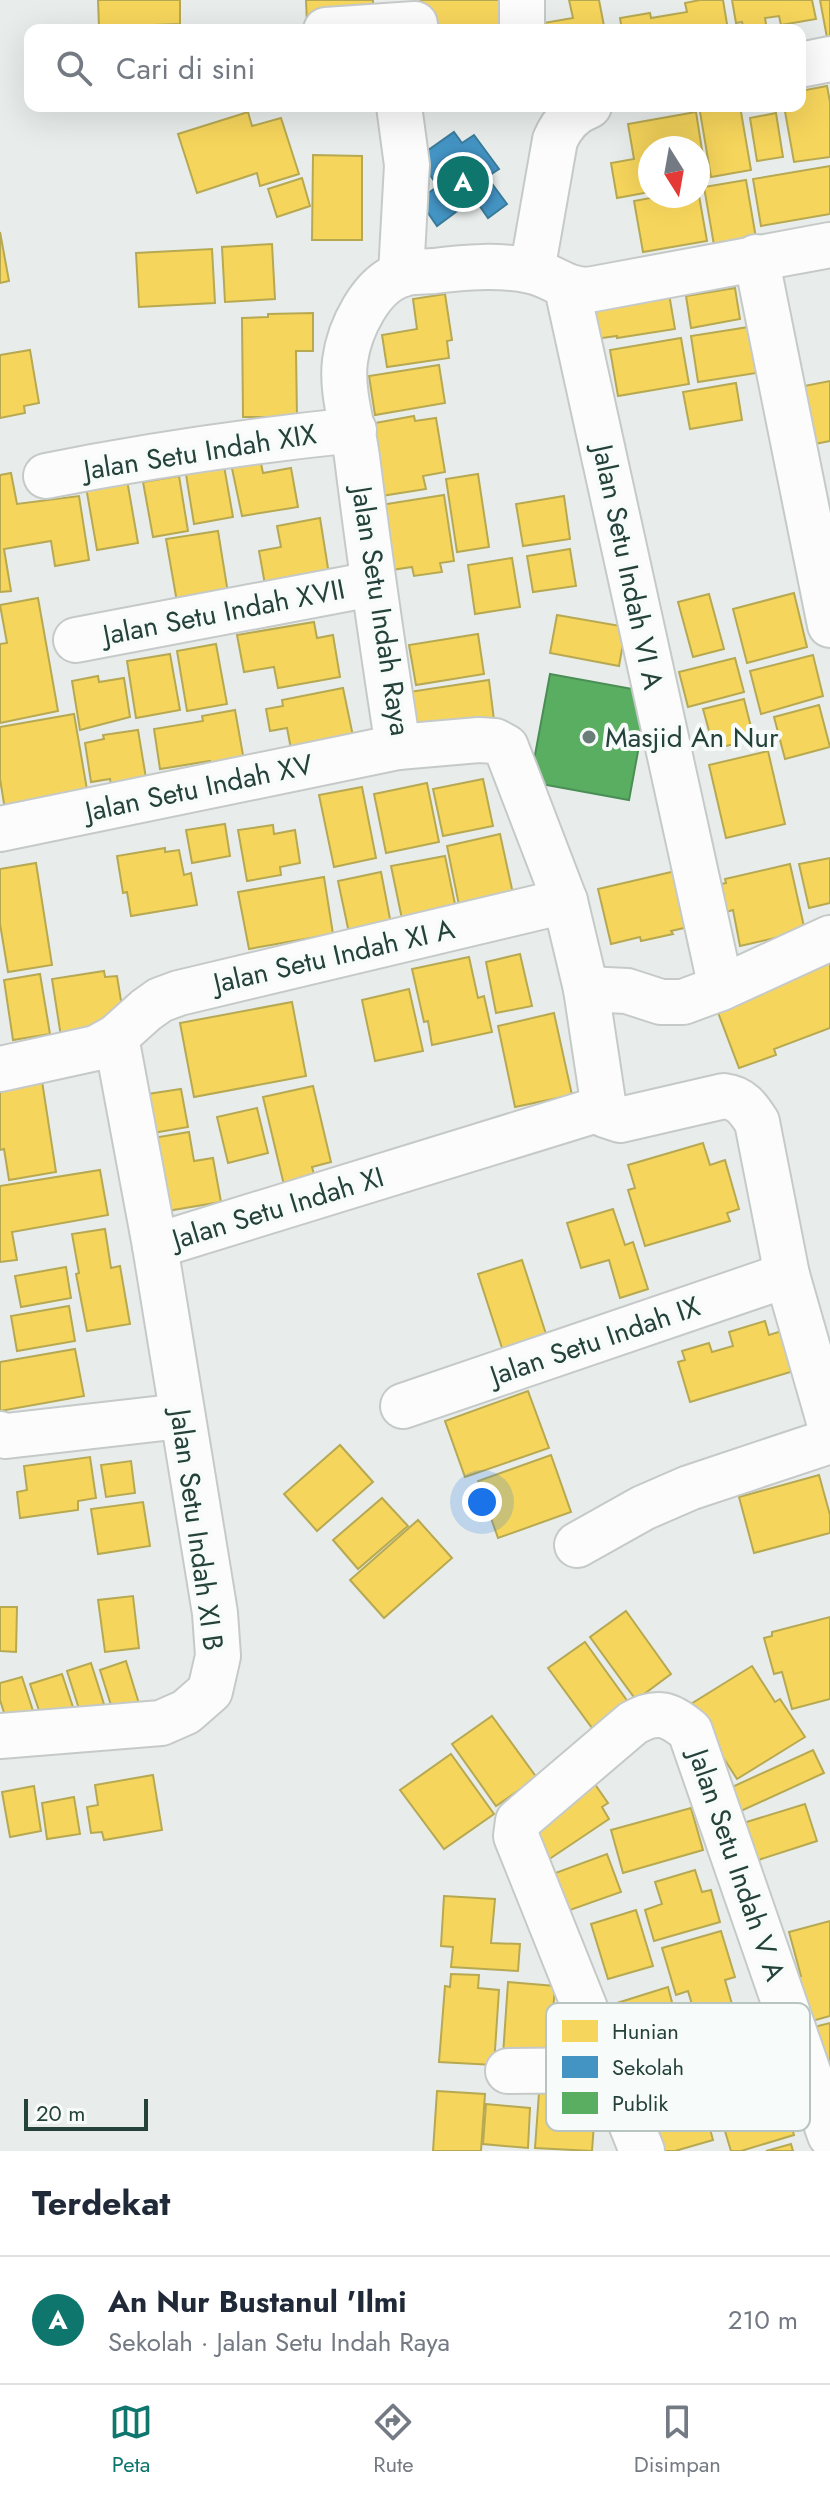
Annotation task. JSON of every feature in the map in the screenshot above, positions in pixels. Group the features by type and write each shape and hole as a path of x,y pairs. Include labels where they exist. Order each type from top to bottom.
{"street":[{"path":"522,0 522,24"},
{"path":"370,24 414,18"},
{"path":"806,64 830,59"},
{"path":"400,112 407,165 401,274 466,267 600,289 830,245"},
{"path":"550,280 555,140 569,118 579,112"},
{"path":"756,257 814,455 830,625"},
{"name":"Jalan Setu Indah Raya","path":"401,274 377,290 358,318 345,359 344,379 354,430 372,584 398,747 479,740 495,741 506,747 565,901 586,989 603,1108"},
{"name":"Jalan Setu Indah VI A","path":"550,280 721,988"},
{"name":"Jalan Setu Indah XIX","path":"46,476 167,452 354,430"},
{"name":"Jalan Setu Indah XVII","path":"76,640 372,584"},
{"name":"Jalan Setu Indah XV","path":"0,829 398,747"},
{"name":"Jalan Setu Indah XI A","path":"0,1069 96,1048 116,1037 160,1000 179,993 565,901"},
{"path":"586,989 627,991 661,1002 683,1002 830,938"},
{"name":"Jalan Setu Indah XI","path":"116,1037 155,1246 603,1108"},
{"path":"603,1108 605,1115 620,1120 724,1096 735,1097 749,1108 757,1122 787,1275 830,1425"},
{"name":"Jalan Setu Indah XI B","path":"0,1736 161,1723 186,1712 210,1691 218,1656 215,1613 155,1246"},
{"name":"Jalan Setu Indah IX","path":"403,1406 787,1275"},
{"path":"0,1434 6,1436 181,1416"},
{"path":"577,1545 643,1508 689,1488 830,1441"},
{"name":"Jalan Setu Indah V A","path":"583,2003 516,1836 516,1828 518,1821 633,1723 645,1716 660,1714 675,1718 690,1731 784,2003"},
{"path":"508,2071 546,2071"},
{"name":"Jalan Setu Indah V A","path":"810,2077 830,2135"},
{"path":"634,2131 642,2151"}],"building: Hunian":[{"path":"98,0 180,0 180,24 99,24"},
{"path":"306,0 373,0 373,21 307,24"},
{"path":"420,0 508,0 510,24 422,24"},
{"path":"569,0 599,0 604,24 538,24 573,18"},
{"path":"723,0 727,24 621,24 620,18 650,13 651,18 687,12 685,3"},
{"path":"732,0 812,0 816,19 781,24 779,16 765,18 766,24 736,23"},
{"path":"820,0 830,0 828,43"},
{"path":"827,86 830,157 794,162 785,112 806,112 806,90"},
{"path":"248,112 252,126 281,118 299,174 260,186 257,173 197,193 178,134"},
{"path":"696,112 700,136 638,136 638,194 617,198 611,163 634,159 628,124"},
{"path":"700,112 741,112 751,170 711,177 710,136 704,136"},
{"path":"776,113 783,157 757,161 750,118"},
{"path":"313,155 362,156 362,240 312,240"},
{"path":"830,166 830,214 761,226 753,179"},
{"path":"302,178 310,206 277,217 268,189"},
{"path":"746,180 756,238 714,245 708,208 710,186"},
{"path":"638,200 638,208 701,208 707,241 643,252 634,201"},
{"path":"0,232 9,281 0,283"},
{"path":"272,244 275,299 225,302 222,247"},
{"path":"212,249 215,303 139,307 136,253"},
{"path":"668,288 675,329 588,340 583,312"},
{"path":"735,288 740,319 691,328 686,296"},
{"path":"445,294 452,340 447,341 449,358 387,367 382,335 417,329 413,299"},
{"path":"313,313 313,351 296,351 297,417 243,417 242,318"},
{"path":"755,326 763,372 698,382 691,336"},
{"path":"681,338 689,384 618,396 610,350"},
{"path":"30,350 39,403 24,406 25,413 0,418 0,355"},
{"path":"439,365 445,403 375,415 369,376"},
{"path":"830,381 830,441 805,446 794,388"},
{"path":"736,383 742,420 690,429 683,392"},
{"path":"414,416 415,421 436,418 445,472 423,476 426,489 375,497 364,425"},
{"path":"221,449 233,517 194,524 183,456"},
{"path":"259,454 263,473 291,468 298,507 242,516 230,459"},
{"path":"11,473 17,504 79,496 89,560 55,566 51,541 4,549 11,591 0,592 0,475"},
{"path":"478,474 489,547 457,552 446,479"},
{"path":"179,476 188,531 153,537 143,482"},
{"path":"127,480 138,543 97,550 86,487"},
{"path":"444,495 454,561 440,563 442,572 414,576 412,567 385,571 374,506"},
{"path":"564,496 570,539 523,546 516,504"},
{"path":"320,518 331,587 267,596 259,551 281,547 277,526"},
{"path":"218,531 228,593 177,602 166,539"},
{"path":"570,549 576,586 533,592 527,556"},
{"path":"512,558 520,607 475,614 468,565"},
{"path":"794,593 807,647 747,663 733,609"},
{"path":"709,594 724,649 693,657 678,602"},
{"path":"38,598 58,711 0,723 0,644 7,643 0,605"},
{"path":"557,615 626,627 619,666 550,653"},
{"path":"314,622 317,638 333,635 340,677 278,688 274,667 244,672 237,635"},
{"path":"478,634 484,674 416,685 409,645"},
{"path":"216,644 227,704 187,711 177,651"},
{"path":"170,654 180,710 136,718 127,661"},
{"path":"813,655 823,696 761,714 750,671"},
{"path":"735,658 744,692 688,707 679,672"},
{"path":"98,676 99,682 124,678 130,717 80,730 72,681"},
{"path":"489,680 494,720 416,733 409,692"},
{"path":"343,688 354,741 292,754 287,728 270,731 266,709 283,706 282,700"},
{"path":"744,699 754,739 714,749 703,709"},
{"path":"819,705 830,747 785,759 774,717"},
{"path":"235,710 246,772 213,778 210,761 160,769 154,729 203,721 202,716"},
{"path":"74,714 90,807 7,822 0,779 0,727"},
{"path":"138,730 147,784 112,790 110,779 91,782 85,743 104,739 103,735"},
{"path":"768,751 785,824 726,838 709,765"},
{"path":"483,779 493,826 443,836 433,789"},
{"path":"427,783 439,842 386,853 374,794"},
{"path":"362,787 376,858 334,867 319,795"},
{"path":"225,824 230,856 192,863 186,830"},
{"path":"273,825 274,834 295,830 300,863 280,867 281,875 247,881 238,830"},
{"path":"500,834 515,903 461,915 447,846"},
{"path":"165,848 165,852 179,850 184,875 191,873 197,905 131,916 127,892 123,893 117,856"},
{"path":"445,856 456,909 402,919 391,866"},
{"path":"830,858 830,903 809,908 799,864"},
{"path":"36,863 52,965 8,972 0,924 0,869"},
{"path":"790,864 805,931 740,946 733,910 719,914 712,886 726,883 725,879"},
{"path":"680,870 693,926 671,931 673,934 611,944 598,889"},
{"path":"381,872 391,924 349,933 338,881"},
{"path":"324,877 333,934 249,949 238,892"},
{"path":"830,952 830,1028 774,1049 776,1055 739,1068 714,1002"},
{"path":"520,954 532,1006 496,1013 486,962"},
{"path":"469,957 478,998 484,996 492,1032 432,1045 412,969"},
{"path":"104,971 105,977 117,976 123,1013 62,1043 52,979"},
{"path":"40,974 50,1034 13,1040 4,980"},
{"path":"409,989 423,1051 375,1061 362,1000"},
{"path":"292,1002 306,1076 194,1097 180,1023"},
{"path":"554,1013 572,1095 515,1107 498,1026"},
{"path":"42,1081 56,1172 9,1180 4,1149 0,1150 0,1088"},
{"path":"313,1086 331,1162 312,1167 315,1178 284,1185 263,1097"},
{"path":"181,1089 188,1127 141,1135 134,1096"},
{"path":"257,1108 268,1153 228,1163 217,1117"},
{"path":"189,1132 194,1161 213,1158 221,1202 167,1211 153,1138"},
{"path":"703,1143 710,1165 725,1160 739,1209 727,1213 730,1221 645,1246 628,1190 635,1188 628,1165"},
{"path":"100,1170 108,1215 12,1232 17,1260 0,1262 0,1186"},
{"path":"613,1209 625,1245 633,1242 648,1289 620,1298 609,1260 581,1268 567,1223"},
{"path":"105,1229 111,1268 120,1266 130,1324 87,1331 72,1234"},
{"path":"522,1260 547,1337 503,1351 478,1274"},
{"path":"66,1267 71,1298 21,1307 15,1276"},
{"path":"69,1306 75,1341 17,1351 11,1316"},
{"path":"765,1321 769,1335 785,1330 797,1370 690,1402 678,1362 685,1360 682,1351 709,1343 712,1352 733,1346 729,1332"},
{"path":"75,1349 84,1396 0,1411 0,1362"},
{"path":"528,1391 549,1448 465,1477 445,1421"},
{"path":"340,1445 373,1482 317,1531 284,1494"},
{"path":"551,1455 571,1512 498,1538 478,1481"},
{"path":"90,1457 96,1498 78,1501 78,1510 20,1518 17,1492 27,1490 24,1466"},
{"path":"131,1461 135,1493 106,1497 101,1465"},
{"path":"819,1475 830,1515 830,1533 754,1553 739,1497"},
{"path":"382,1498 408,1526 358,1569 333,1540"},
{"path":"143,1502 150,1546 98,1554 91,1509"},
{"path":"418,1520 452,1558 384,1618 350,1580"},
{"path":"133,1596 139,1648 105,1652 98,1600"},
{"path":"0,1607 17,1607 16,1652 0,1651"},
{"path":"626,1611 671,1674 636,1700 590,1637"},
{"path":"830,1617 830,1699 792,1709 782,1672 774,1674 764,1638 772,1636 772,1632"},
{"path":"585,1642 631,1706 595,1732 548,1668"},
{"path":"126,1661 141,1710 115,1718 100,1670"},
{"path":"91,1663 104,1704 80,1712 67,1671"},
{"path":"752,1666 775,1702 780,1699 805,1737 737,1779 686,1707"},
{"path":"62,1674 76,1716 44,1725 30,1684"},
{"path":"22,1677 36,1720 9,1728 0,1700 0,1683"},
{"path":"492,1716 537,1778 496,1806 452,1744"},
{"path":"813,1750 824,1773 730,1816 719,1793"},
{"path":"451,1754 494,1814 444,1849 400,1790"},
{"path":"153,1775 162,1830 104,1840 102,1832 91,1833 87,1807 98,1805 95,1785"},
{"path":"592,1780 608,1803 602,1807 609,1819 548,1860 525,1828"},
{"path":"34,1786 41,1831 10,1837 2,1792"},
{"path":"74,1797 80,1834 47,1839 42,1803"},
{"path":"805,1804 817,1841 749,1863 737,1825"},
{"path":"691,1808 703,1850 623,1873 611,1830"},
{"path":"607,1854 621,1892 553,1916 539,1879"},
{"path":"695,1870 702,1892 711,1890 720,1922 654,1941 645,1910 662,1904 655,1882"},
{"path":"444,1896 495,1899 491,1943 520,1944 518,1971 451,1967 453,1947 441,1946"},
{"path":"636,1910 653,1966 608,1979 591,1924"},
{"path":"830,1921 830,2016 810,2022 810,2003 796,2003 790,1979 801,1976 789,1932"},
{"path":"721,1931 735,1977 725,1980 732,2003 692,2003 688,1991 676,1995 662,1948"},
{"path":"451,1974 479,1975 478,1988 499,1990 494,2065 439,2062 445,1986 450,1987"},
{"path":"508,1982 555,1986 554,2003 546,2003 546,2054 503,2055"},
{"path":"668,1987 672,2003 617,2003"},
{"path":"830,2023 830,2061 812,2066 810,2028"},
{"path":"437,2091 485,2094 481,2151 433,2151"},
{"path":"539,2093 546,2093 546,2131 593,2131 592,2151 535,2148"},
{"path":"486,2104 530,2108 528,2148 483,2144"},
{"path":"642,2131 711,2131 713,2140 675,2151 648,2151"},
{"path":"725,2131 793,2131 794,2135 741,2151 731,2151"},
{"path":"791,2144 793,2151 766,2151"}],"building: Sekolah":[{"path":"454,132 462,143 474,135 499,169 487,177 507,204 488,218 472,195 472,200 437,226 419,200 438,186 417,158"}],"building: Publik":[{"name":"Masjid An Nur","path":"550,674 649,692 629,800 530,782"}],"place":[{"name":"An Nur Bustanul 'Ilmi","path":"463,182"},
{"name":"Masjid An Nur","path":"589,737"}]}
